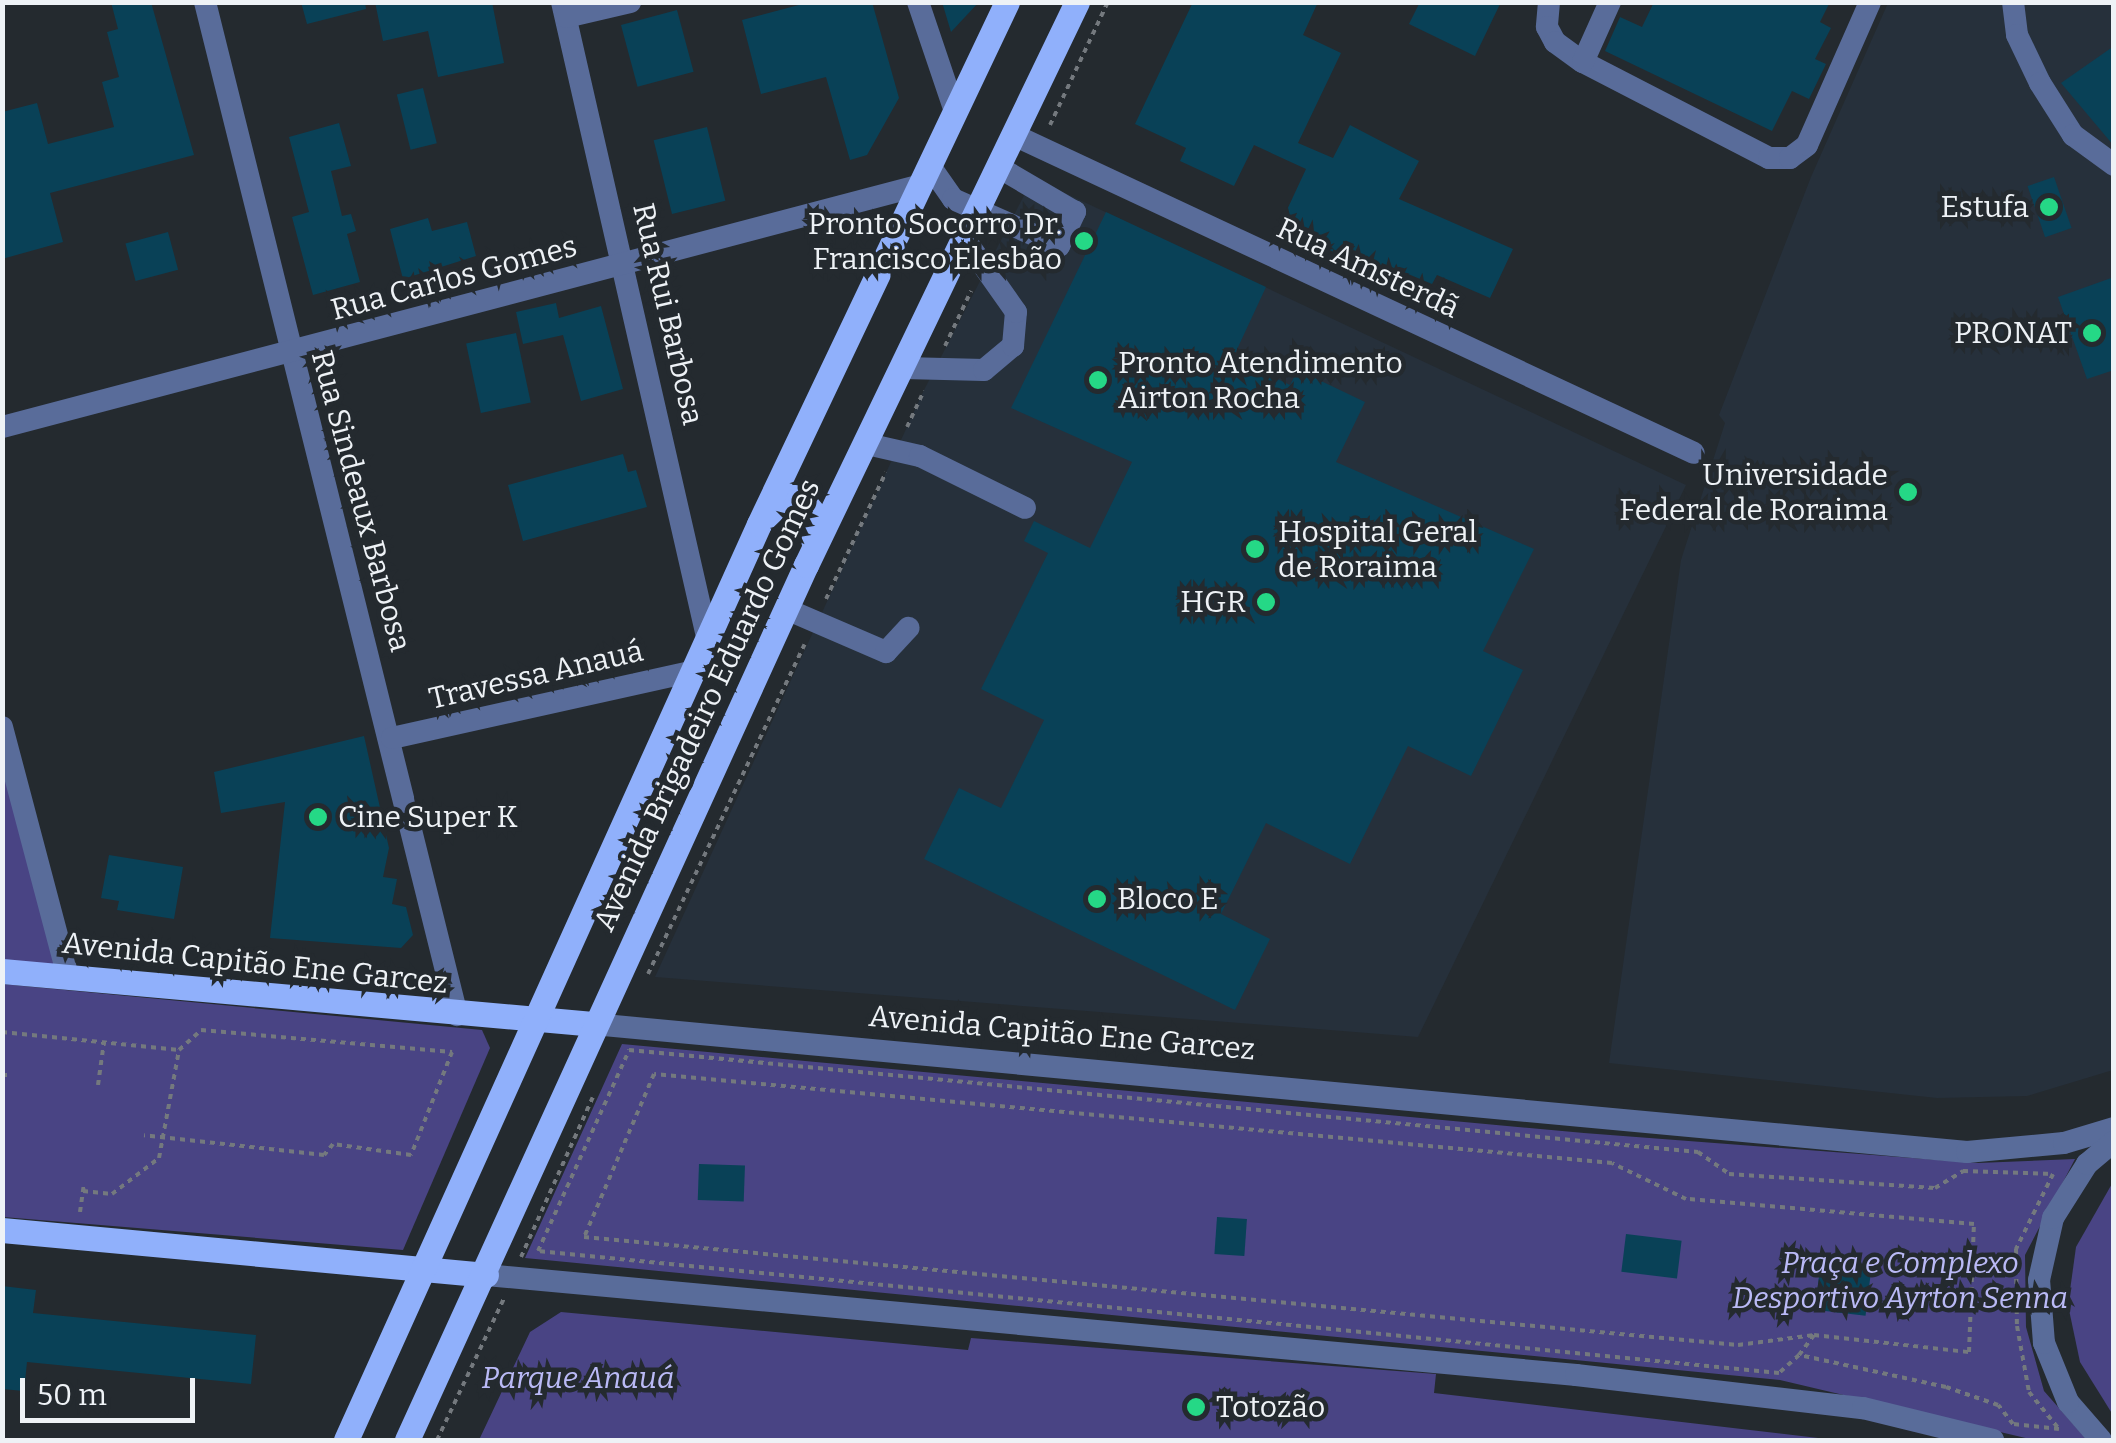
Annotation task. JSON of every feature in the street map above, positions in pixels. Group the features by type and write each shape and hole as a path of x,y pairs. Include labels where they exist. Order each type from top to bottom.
{"main road":[{"name":"Avenida Brigadeiro Eduardo Gomes","path":"346,1440 427,1268 758,524 1007,2"},
{"name":"Avenida Brigadeiro Eduardo Gomes","path":"407,1440 806,566 966,241 1077,2"},
{"path":"802,436 798,474 810,493 830,491 863,452"},
{"path":"758,524 786,498 807,501 817,517 806,566"},
{"name":"Avenida Capitão Ene Garcez","path":"2,971 457,1015 594,1024"},
{"path":"2,1230 486,1274"}],"street":[{"name":"Rua Sindeaux Barbosa","path":"205,2 392,738 457,1015"},
{"path":"564,10 630,2"},
{"path":"918,2 955,111"},
{"path":"1549,2 1546,26 1555,42 1582,62 1770,158 1790,158 1807,145 1870,2"},
{"path":"1582,62 1610,2"},
{"path":"2013,2 2030,67 2073,136 2114,164"},
{"name":"Rua Rui Barbosa","path":"564,10 626,263 708,641"},
{"name":"Rua Amsterdã","path":"1016,136 1694,453"},
{"path":"925,175 953,199 1058,246 1074,212 1000,168"},
{"name":"Rua Carlos Gomes","path":"2,427 292,354 626,263 925,175"},
{"path":"904,368 984,370 1014,346 1016,312 966,241"},
{"path":"863,452 920,456 1025,508"},
{"path":"786,609 886,652 908,628"},
{"name":"Travessa Anauá","path":"392,738 694,671"},
{"path":"2,727 68,977"},
{"name":"Avenida Capitão Ene Garcez","path":"594,1024 1967,1152 2064,1143 2114,1128"},
{"path":"2102,1440 2068,1402 2044,1343 2039,1280 2053,1218 2086,1164 2114,1140"},
{"path":"486,1274 1576,1374 1863,1408 1993,1440"}],"path":[{"path":"645,982 927,384"},
{"path":"83,1192 112,1194 159,1158 163,1137 179,1050 201,1030 452,1052 411,1155 333,1144 324,1155 163,1137 144,1135"},
{"path":"2,1032 179,1050"},
{"path":"98,1085 104,1042"},
{"path":"538,1251 629,1050 1698,1152 1729,1174 1935,1188 1964,1170 2053,1174 2016,1249 2017,1307 2029,1392 2058,1429 2013,1424 1998,1405 1946,1387 1800,1355"},
{"path":"654,1074 1612,1162 1686,1199 1974,1224 1969,1352 1814,1335 1738,1345 584,1236 654,1074"},
{"path":"2,1075 11,1076"},
{"path":"437,1440 600,1079"},
{"path":"80,1212 84,1184"},
{"path":"525,1249 1779,1373 1800,1355 1814,1335"}],"shaded area":[{"name":"Universidade Federal de Roraima","path":"1888,3 2113,3 2113,1070 2027,1096 1937,1098 1609,1063 1681,560 1725,423 1719,415 1811,177"},
{"name":"Hospital Geral de Roraima","path":"1033,178 1686,485 1418,1037 655,977 923,392"}],"green space":[{"path":"3,727 68,977 3,971"},
{"path":"2,984 482,1030 490,1048 403,1250 3,1217"},
{"name":"Praça e Complexo Desportivo Ayrton Senna","path":"622,1044 1584,1133 1978,1163 2075,1159 2025,1255 2026,1327 2044,1391 2087,1440 2034,1440 1780,1380 525,1258"},
{"path":"2113,1182 2113,1415 2080,1362 2068,1305 2076,1247"},
{"name":"Parque Anauá","path":"561,1312 968,1350 971,1338 1436,1374 1434,1393 1835,1440 479,1440 530,1332"}],"building":[{"path":"111,2 151,2 194,155 50,193 63,242 2,259 2,112 37,103 48,144 114,127 102,82 119,77 107,32 118,29"},
{"path":"301,2 365,2 366,9 307,24"},
{"path":"375,2 492,2 504,63 438,77 428,31 383,41"},
{"path":"810,2 872,2 899,98 867,155 850,160 826,77 761,94 742,20"},
{"path":"942,2 979,2 951,32"},
{"path":"1193,2 1318,2 1303,35 1341,53 1298,143 1333,158 1350,125 1419,161 1399,199 1513,249 1490,298 1437,275 1432,284 1382,263 1378,272 1279,227 1306,169 1254,145 1234,186 1180,161 1186,148 1135,124"},
{"path":"1420,2 1501,2 1475,56 1409,24"},
{"path":"1654,2 1830,2 1820,22 1831,28 1815,59 1826,64 1809,99 1792,91 1772,131 1605,51 1620,17 1642,27"},
{"path":"677,10 694,72 638,87 621,25"},
{"path":"2114,46 2114,146 2061,83"},
{"path":"423,88 437,143 411,150 397,95"},
{"path":"339,123 351,166 331,171 342,216 351,214 356,231 347,234 360,282 313,295 292,217 309,212 289,137"},
{"path":"707,127 725,201 672,214 654,140"},
{"name":"Estufa","path":"2054,177 2072,228 2045,237 2028,186"},
{"name":"HGR","path":"1106,212 1266,287 1233,358 1290,385 1298,370 1365,402 1336,462 1534,549 1483,651 1523,670 1471,776 1408,746 1350,864 1266,823 1221,914 1270,939 1235,1010 924,859 959,788 1001,808 1044,720 981,689 1048,553 1024,541 1034,521 1090,548 1132,462 1011,408"},
{"path":"428,218 432,231 467,222 476,256 403,279 390,229"},
{"path":"168,232 178,270 136,281 125,243"},
{"name":"PRONAT","path":"2114,277 2114,370 2087,379 2058,297"},
{"path":"556,303 559,318 601,306 623,389 581,401 563,335 523,344 516,312"},
{"path":"516,333 531,402 481,413 466,344"},
{"path":"623,454 628,472 636,470 647,507 523,541 508,485"},
{"path":"364,736 389,848 383,877 397,879 392,904 406,907 413,935 401,948 270,938 285,802 221,813 214,772"},
{"path":"109,855 183,867 174,919 117,910 119,901 101,898"},
{"path":"699,1164 745,1166 744,1202 698,1200"},
{"path":"1217,1217 1247,1219 1244,1256 1214,1254"},
{"path":"1626,1234 1682,1241 1677,1279 1621,1272"},
{"path":"1821,1260 1872,1266 1866,1316 1815,1310"},
{"path":"2,1286 36,1290 33,1313 256,1335 251,1384 27,1362 24,1391 2,1389"}],"place":[{"name":"Estufa","path":"2049,207"},
{"name":"Pronto Socorro Dr. Francisco Elesbão","path":"1084,241"},
{"name":"PRONAT","path":"2092,333"},
{"name":"Pronto Atendimento Airton Rocha","path":"1098,380"},
{"name":"Universidade Federal de Roraima","path":"1908,492"},
{"name":"Hospital Geral de Roraima","path":"1255,549"},
{"name":"HGR","path":"1266,602"},
{"name":"Cine Super K","path":"318,817"},
{"name":"Bloco E","path":"1097,899"},
{"name":"Totozão","path":"1196,1407"}]}
